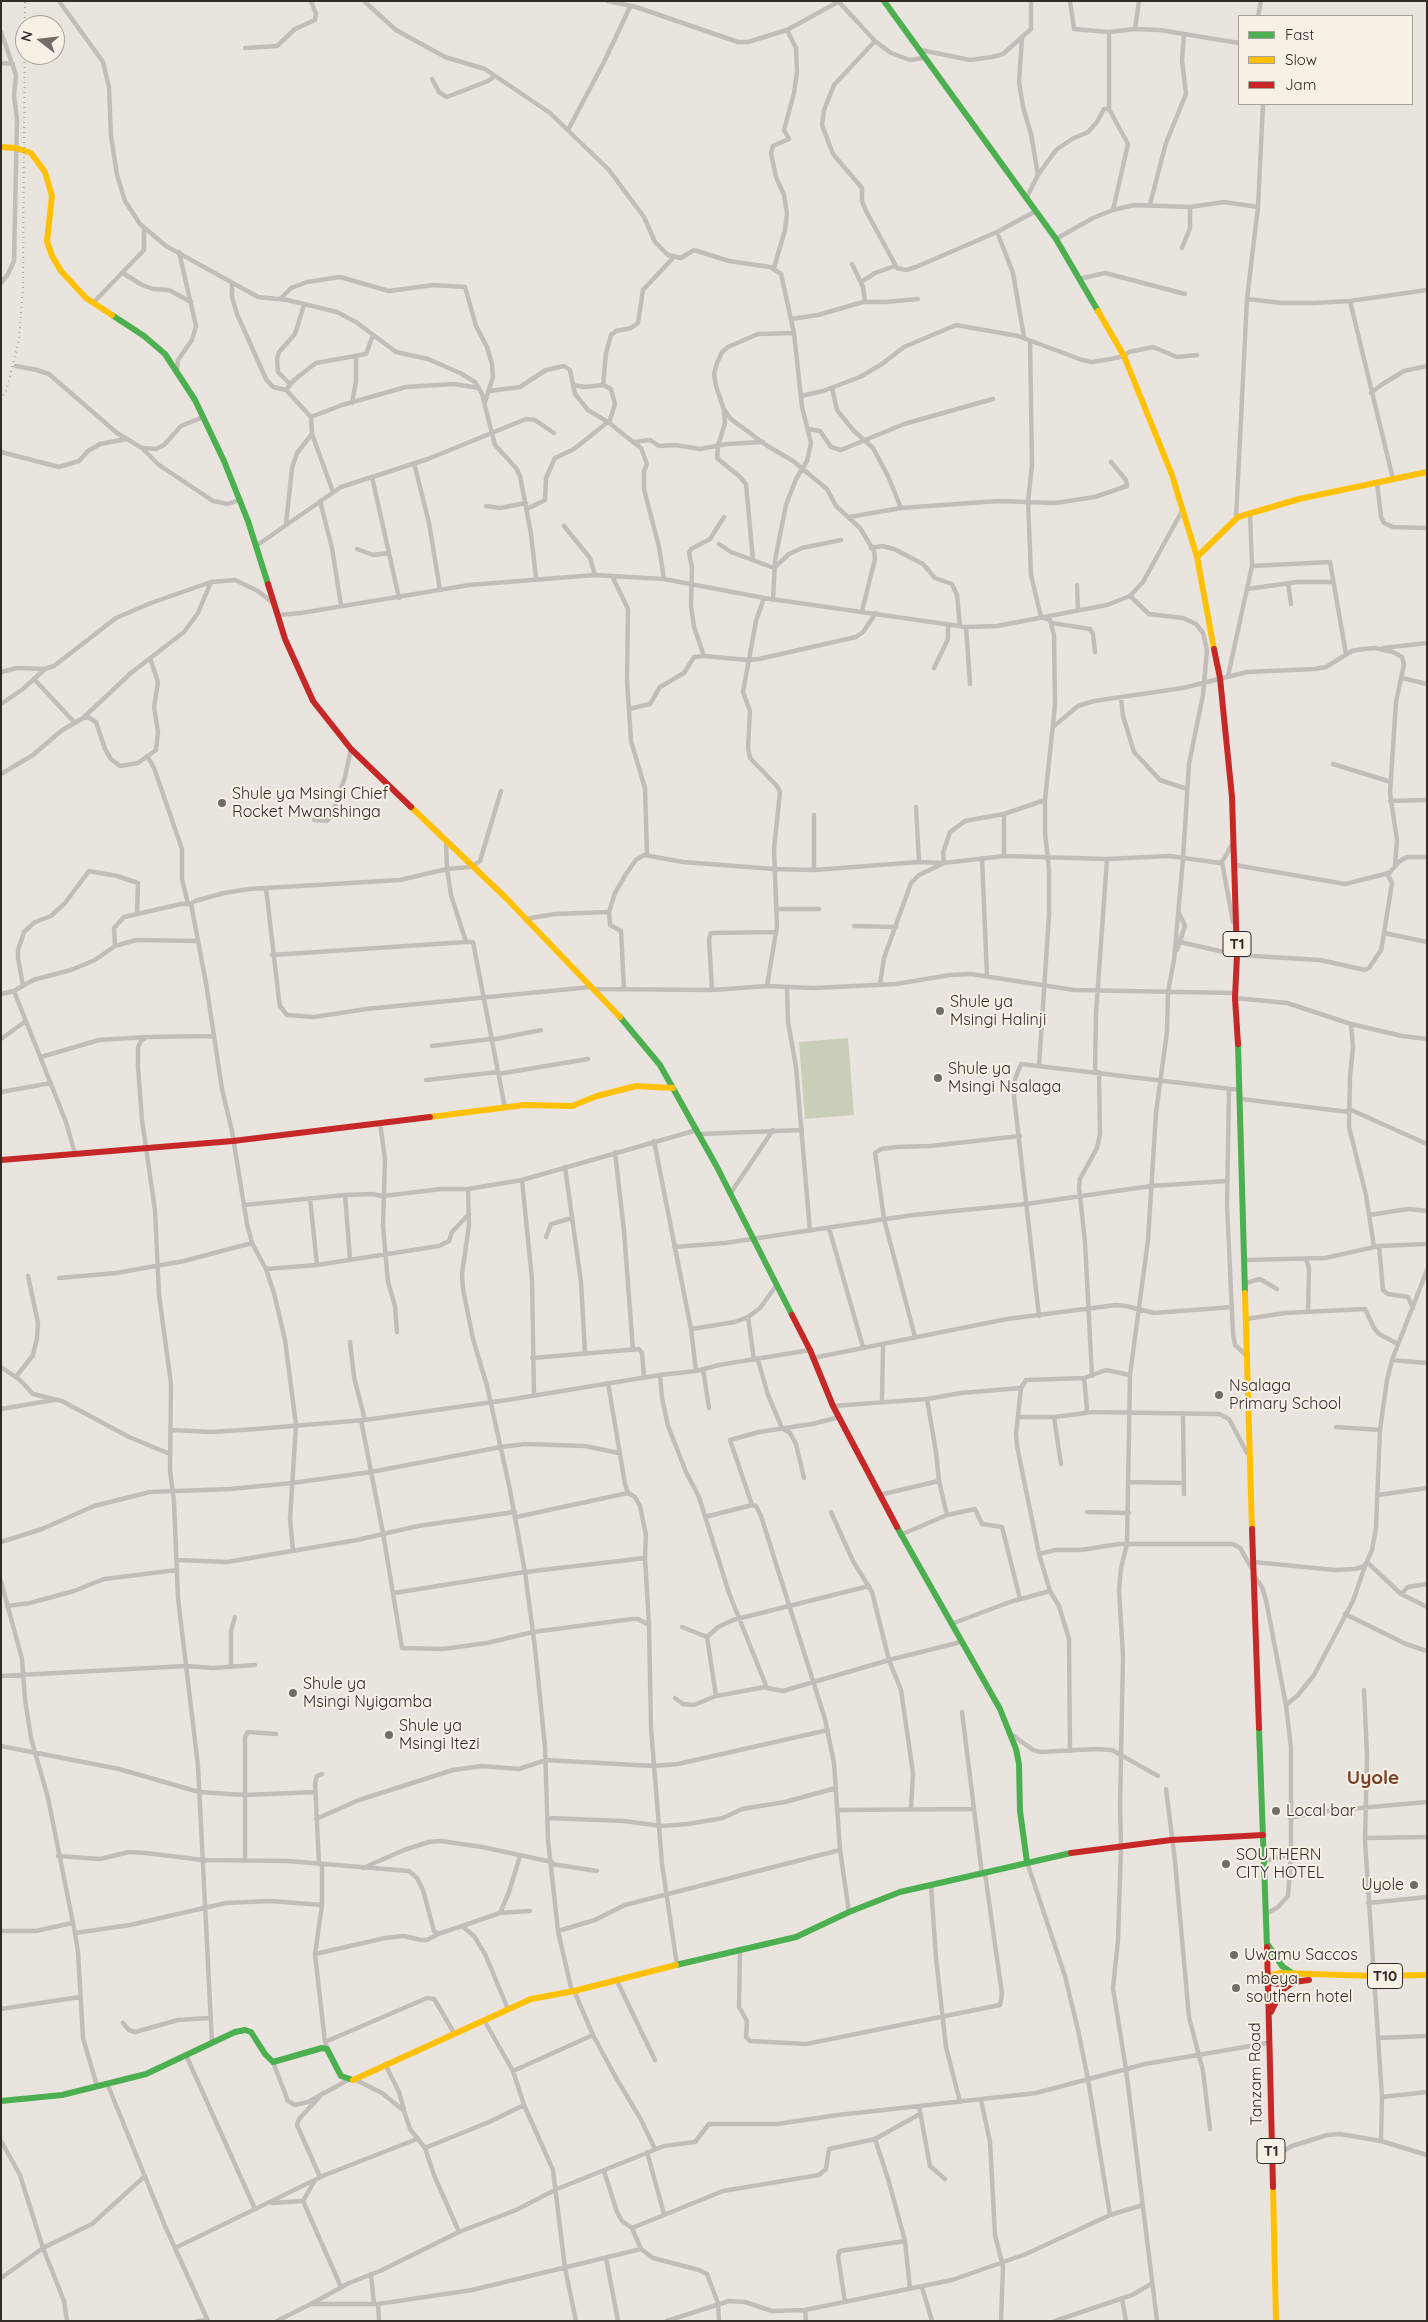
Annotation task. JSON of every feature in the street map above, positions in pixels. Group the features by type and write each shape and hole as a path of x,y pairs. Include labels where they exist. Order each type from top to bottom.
{"main road":[{"name":"T1","path":"884,1 917,50 985,144 1027,197 1056,239 1124,356 1172,476 1197,557 1220,678 1230,758 1237,955 1235,996 1241,1099 1249,1456 1267,1979"},
{"path":"1,147 16,148 35,156 45,172 52,196 47,241 50,250 67,279 93,303 159,348 178,370 203,416 239,500 294,662 313,701 352,750 525,919 592,988 651,1053 673,1088 699,1132 810,1350 833,1406 840,1416 879,1495 980,1677 996,1701 1012,1734 1019,1764 1020,1811 1028,1862"},
{"path":"1197,557 1236,518 1298,499 1427,472"},
{"path":"1,1160 233,1141 524,1106 572,1106 597,1096 644,1085 673,1088"},
{"path":"1,2101 62,2095 146,2074 235,2032 248,2030 273,2062 322,2048 329,2051 341,2076 351,2079 539,1996 573,1991 617,1981 740,1949 796,1937 849,1912 900,1892 1064,1854 1171,1840 1263,1835"},
{"path":"1267,1940 1274,1956 1295,1978 1276,1997 1269,2019"},
{"name":"T10","path":"1267,1979 1280,1973 1295,1978"},
{"name":"T10","path":"1267,1979 1279,1984 1295,1978 1427,1975"},
{"name":"Tanzam Road","path":"1267,1979 1276,2321"}],"street":[{"path":"59,1 103,62 109,87 111,136 117,175 125,201 144,229 166,246 258,297 280,299 337,312 356,322 396,352 422,357 460,373 474,382 479,388 485,404 492,435 498,450 516,468 526,506 536,578"},
{"path":"245,48 277,46 295,29 315,20 316,14 311,1"},
{"path":"364,1 396,30 445,57 480,67 542,107 609,170 644,217 655,242 665,253 673,258 680,258 694,250 729,261 774,268 780,272 783,278 794,333 801,396 809,429 810,449 807,461 786,505 774,568 773,600"},
{"path":"608,1 738,42 748,42 787,30 838,1 875,41 891,53 905,59 916,60 923,58"},
{"path":"917,50 970,60 1003,54 1031,29 1031,1"},
{"path":"1070,1 1074,29 1109,32 1135,28 1238,43"},
{"path":"1135,28 1139,1"},
{"path":"1258,15 1261,1"},
{"path":"568,130 604,62 630,7"},
{"path":"774,268 785,230 787,214 784,195 776,177 771,153 773,146 788,139 784,130 794,93 797,72 796,48 787,30"},
{"path":"1,32 16,78 14,96 17,119 14,261 1,283"},
{"path":"1109,32 1109,109 1128,144 1113,210"},
{"path":"1150,204 1166,143 1186,94 1182,60 1184,35"},
{"path":"1022,37 1019,82 1038,175"},
{"path":"875,41 834,85 824,110 822,124 833,154 862,188 864,206 895,266 902,270 911,268 997,232 1036,211"},
{"path":"1,63 13,64"},
{"path":"432,79 437,90 448,97 488,81 495,76"},
{"path":"1236,518 1247,298 1258,207 1263,105"},
{"path":"1027,197 1038,175 1056,150 1072,139 1088,132 1097,122 1104,109 1109,109"},
{"path":"1056,239 1078,225 1113,210 1134,205 1150,204 1190,207 1224,202 1258,207"},
{"path":"1182,248 1190,228 1190,207"},
{"path":"93,303 144,250 144,229"},
{"path":"997,232 1013,273 1024,337"},
{"path":"178,370 178,360 194,336 196,326 179,252"},
{"path":"603,384 606,353 611,335 616,331 631,328 638,323 643,290 673,258"},
{"path":"852,264 861,282 865,302"},
{"path":"861,282 875,273 895,266"},
{"path":"122,273 142,285 153,289 169,290 190,302"},
{"path":"1079,278 1109,273 1185,294"},
{"path":"280,299 291,288 307,282 340,277 389,291 433,285 465,287 476,326 487,347 492,364 493,377 485,404"},
{"path":"232,283 234,305 261,371 271,386 286,390 311,416 312,434 333,492"},
{"path":"1247,298 1282,303 1350,301 1427,290"},
{"path":"791,319 818,315 865,302 893,302 918,299"},
{"path":"1350,301 1392,480"},
{"path":"290,384 278,372 277,360 279,352 295,334 304,305"},
{"path":"801,396 832,388 872,370 904,347 952,326 986,329 1024,337 1030,341 1092,362 1124,356 1129,352 1153,347 1168,355 1180,358 1197,355"},
{"path":"753,560 746,484 717,459 718,446 725,423 724,410 714,374 722,352 728,347 758,334 794,333"},
{"path":"286,390 290,384 316,363 366,354 373,335"},
{"path":"1030,341 1032,465 1028,501 1031,575 1041,617"},
{"path":"352,403 356,381 356,356"},
{"path":"16,366 49,374 126,439 142,448 159,465 213,501 228,504 239,500"},
{"path":"489,392 520,387 535,376 558,366 566,367 570,370 575,394 585,408 608,422 640,448 647,464 644,471 644,489 659,547 664,579"},
{"path":"1371,393 1404,371 1427,366"},
{"path":"311,416 413,386 454,384 479,388"},
{"path":"486,506 500,508 526,506 545,500 546,478 555,458 574,449 608,422 614,412 615,400 611,389 603,384 585,388 574,385"},
{"path":"832,388 835,406 839,413 873,448 901,508"},
{"path":"809,429 820,431 834,449 843,449 904,424 993,400"},
{"path":"724,410 734,421 802,468 827,489 836,506 860,528 872,548 875,560 862,611"},
{"path":"142,448 152,449 164,445 181,426 203,416"},
{"path":"256,546 333,492 492,435 512,424 529,419 535,420 554,434"},
{"path":"286,524 292,468 297,453 312,434"},
{"path":"1,452 59,467 79,461 88,451 100,444 126,439"},
{"path":"633,442 650,440 659,446 675,445 692,448 763,442"},
{"path":"849,517 901,508 998,501 1066,502 1095,497 1126,488 1126,480 1111,462"},
{"path":"414,463 429,523 440,590"},
{"path":"372,477 398,598"},
{"path":"1378,482 1381,517 1384,523 1393,527 1427,528"},
{"path":"320,501 330,538 341,605"},
{"path":"278,615 301,614 341,605 398,598 440,590 536,578 595,575 664,579 773,600 966,627 997,626 1107,605 1130,596 1143,582 1182,511"},
{"path":"1228,676 1232,665 1246,588 1252,566 1250,513"},
{"path":"704,656 694,626 691,601 690,551 710,539 724,517"},
{"path":"564,526 590,558 595,575"},
{"path":"774,568 789,554 802,548 841,540"},
{"path":"719,544 731,552 774,568"},
{"path":"872,548 882,546 894,549 923,564 935,578 952,584 957,595 960,626"},
{"path":"357,549 373,555 389,553"},
{"path":"1252,566 1329,562 1346,654"},
{"path":"612,576 628,609 627,658 631,741 645,788 647,855"},
{"path":"1,672 17,668 45,669 54,666 99,630 126,613 211,582 235,580 258,591 273,603"},
{"path":"1,774 33,755 61,731 83,718 122,680 189,626 198,613 211,582"},
{"path":"1246,588 1288,583 1333,582"},
{"path":"1288,583 1291,604"},
{"path":"1076,585 1078,610"},
{"path":"1130,596 1149,614 1182,618 1200,628 1205,638 1207,650 1205,682 1192,744 1187,789 1184,859 1174,960 1168,992 1167,1032 1151,1186 1148,1240 1130,1375 1128,1414 1129,1513 1127,1544 1119,1590 1123,1656 1122,1846 1118,1940 1113,1988 1126,2069 1157,2321"},
{"path":"764,598 756,621 743,692 750,711 749,755 755,765 774,782 780,792 774,830 776,932 767,986"},
{"path":"629,709 650,704 657,691 663,685 684,673 694,657 704,656 748,660 856,637 863,632 876,613"},
{"path":"1041,617 1052,622 1090,629 1093,634 1096,652"},
{"path":"1039,1066 1049,915 1049,857 1045,832 1045,800 1054,727 1054,635 1052,622"},
{"path":"934,668 948,639 948,624"},
{"path":"966,627 970,684"},
{"path":"1054,727 1078,706 1094,701 1183,688 1247,672 1315,669 1326,667 1346,654 1363,649 1380,649 1427,643"},
{"path":"1380,649 1393,652 1403,658 1402,678 1396,702 1390,782 1390,801 1397,840 1395,865"},
{"path":"83,718 88,717 96,722 110,759 120,766 138,763 156,750 158,732 154,707 158,682 150,658"},
{"path":"1,704 45,669"},
{"path":"1402,678 1427,684"},
{"path":"34,679 75,723"},
{"path":"1121,698 1123,716 1134,752 1160,780 1187,789"},
{"path":"314,820 327,821 331,818 352,750"},
{"path":"148,757 167,801 182,849 182,879 198,941 222,1089 244,1205 252,1243 266,1270 282,1325 296,1425 290,1519 293,1550"},
{"path":"1332,764 1390,782"},
{"path":"115,946 113,932 116,924 124,917 190,904 224,893 266,888 400,880 447,869 471,867 480,861 501,791"},
{"path":"944,863 946,840 950,832 957,826 965,822 1004,814 1045,800"},
{"path":"1390,801 1427,800"},
{"path":"916,807 919,862"},
{"path":"1004,814 1004,856"},
{"path":"814,815 814,870"},
{"path":"446,841 447,869 451,896 466,942"},
{"path":"1233,842 1222,862 1236,935"},
{"path":"624,989 621,931 610,925 609,912 616,893 631,866 640,857 647,855 683,862 814,870 919,862 944,863 1004,856 1106,859 1169,856 1222,862"},
{"path":"1235,865 1344,884 1387,873 1407,857 1427,857"},
{"path":"982,858 987,976"},
{"path":"1092,1376 1080,1179 1094,1157 1100,1134 1097,1072 1098,992 1106,859"},
{"path":"880,984 884,958 913,880 944,863"},
{"path":"23,986 18,950 24,932 35,922 51,916 58,910 89,871 117,876 138,883 137,913"},
{"path":"1180,942 1237,955 1320,960 1365,970 1381,950 1392,882 1387,873"},
{"path":"266,888 272,955 280,1006 287,1015 294,1016 314,1017 592,988 712,990 767,986 787,988 910,983 950,975 987,976 1045,987 1098,992 1168,992 1235,996 1287,1004 1352,1024 1402,1036 1427,1039"},
{"path":"776,909 819,909"},
{"path":"525,919 555,914 609,912"},
{"path":"1174,960 1185,926 1178,912"},
{"path":"854,926 896,927"},
{"path":"712,990 709,939 711,933 776,932"},
{"path":"1384,934 1427,942"},
{"path":"1,994 14,991 33,980 86,965 115,946 136,940 198,941"},
{"path":"272,955 473,942 505,1108"},
{"path":"787,988 788,1022 796,1067 810,1231"},
{"path":"14,991 66,1122 75,1154"},
{"path":"1,1039 26,1021"},
{"path":"1352,1024 1353,1047 1349,1111 1351,1139 1362,1180 1374,1247"},
{"path":"432,1046 491,1039 541,1030"},
{"path":"41,1057 99,1040 214,1036"},
{"path":"147,1037 139,1044 137,1055 142,1120 156,1210 159,1295 171,1384 172,1430 170,1454 178,1598 198,1766 212,2042"},
{"path":"426,1080 498,1073 588,1059"},
{"path":"1039,1316 1014,1096 1015,1079 1021,1064 1240,1090"},
{"path":"1,1092 50,1083"},
{"path":"1229,1089 1227,1181 1232,1307 1235,1345 1247,1356"},
{"path":"1241,1099 1349,1111 1427,1144"},
{"path":"380,1123 385,1159 383,1226 388,1282 395,1306 397,1332"},
{"path":"730,1194 773,1130"},
{"path":"244,1205 345,1195 372,1194 383,1196 441,1189 468,1189 522,1180 654,1141 699,1132 802,1130"},
{"path":"915,1338 884,1219 875,1156 878,1150 1020,1136"},
{"path":"654,1141 691,1329 696,1371"},
{"path":"615,1152 624,1230 633,1350"},
{"path":"565,1167 581,1282 585,1353"},
{"path":"522,1180 532,1279 534,1395"},
{"path":"674,1247 752,1239 884,1219 1026,1204 1151,1186 1227,1181"},
{"path":"468,1189 469,1214 463,1289 473,1339 491,1402 501,1447 525,1572 546,1760 548,1840 558,1931 573,1991 614,2076 640,2118 655,2149"},
{"path":"345,1195 350,1260"},
{"path":"310,1198 317,1265"},
{"path":"1369,1215 1408,1209 1427,1211"},
{"path":"266,1270 387,1255 446,1244 469,1214"},
{"path":"546,1237 550,1224 572,1218"},
{"path":"829,1228 863,1347"},
{"path":"59,1278 116,1273 184,1262 252,1243"},
{"path":"1245,1260 1325,1258 1379,1246 1427,1244"},
{"path":"1379,1246 1383,1290 1388,1294 1408,1297 1413,1308"},
{"path":"1306,1259 1309,1268 1308,1312"},
{"path":"1286,1705 1298,1696 1314,1675 1356,1593 1366,1564 1376,1528 1380,1430 1392,1360 1424,1283 1427,1270"},
{"path":"16,1377 33,1355 37,1338 38,1323 28,1276"},
{"path":"1244,1284 1260,1279 1276,1289"},
{"path":"691,1329 735,1322 748,1317 760,1308 776,1286"},
{"path":"813,1358 1007,1319 1116,1305 1138,1308 1154,1313 1232,1307"},
{"path":"1246,1319 1274,1314 1365,1309 1379,1334 1398,1344"},
{"path":"748,1317 756,1360 768,1395 782,1428 790,1433 796,1444 804,1478"},
{"path":"350,1342 354,1377 384,1533 402,1648 442,1649 533,1632 632,1618 649,1625"},
{"path":"882,1402 883,1344"},
{"path":"532,1358 639,1350 642,1353 644,1377"},
{"path":"172,1430 212,1432 363,1420 491,1402 660,1374 703,1370 719,1365 810,1350"},
{"path":"1392,1360 1427,1363"},
{"path":"1,1367 16,1377 33,1394 56,1400 129,1437 170,1454"},
{"path":"703,1370 709,1408"},
{"path":"1070,1752 1069,1639 1059,1606 1050,1591 1039,1554 1016,1441 1021,1388 1026,1380 1084,1378 1106,1370 1130,1375"},
{"path":"660,1374 662,1398 668,1426 686,1472 699,1496 729,1593 741,1620 765,1687"},
{"path":"1084,1378 1087,1412"},
{"path":"608,1383 619,1453 628,1493 634,1497 640,1506 646,1535 649,1706 666,1894 677,1965"},
{"path":"833,1406 927,1399 962,1392 1021,1388"},
{"path":"927,1399 939,1481 947,1515"},
{"path":"1,1409 56,1400"},
{"path":"1018,1417 1054,1417 1087,1412 1128,1414 1184,1413 1225,1416 1233,1425 1249,1456"},
{"path":"1184,1413 1184,1494"},
{"path":"840,1416 759,1432 730,1440 752,1505 756,1506 761,1516 788,1606 818,1692 828,1730 834,1763 840,1850 849,1912"},
{"path":"1054,1417 1061,1464"},
{"path":"1336,1427 1380,1430"},
{"path":"1,1542 42,1529 94,1506 134,1494 173,1490 230,1489 371,1472 525,1444 572,1445 619,1453"},
{"path":"879,1495 939,1481"},
{"path":"1129,1482 1184,1483"},
{"path":"1378,1495 1427,1488"},
{"path":"177,1560 227,1562 438,1523 515,1514 628,1493"},
{"path":"705,1517 752,1505"},
{"path":"900,1535 947,1515 974,1509 982,1524 1002,1527 1020,1600"},
{"path":"831,1512 853,1560 869,1586 878,1609 889,1660 903,1700 913,1773 911,1809"},
{"path":"1087,1512 1129,1513"},
{"path":"1039,1554 1060,1549 1081,1550 1127,1544 1237,1545 1262,1587 1266,1600 1286,1705 1291,1748 1291,1854 1288,1896 1273,1911 1266,1914"},
{"path":"394,1593 525,1572 645,1558"},
{"path":"1254,1562 1336,1570 1355,1569 1366,1564"},
{"path":"1366,1564 1401,1594 1427,1607"},
{"path":"1,1611 76,1591 104,1579 177,1570"},
{"path":"1,1581 22,1658 22,1674 29,1728 48,1798 58,1856 75,1933 78,1952 83,2038 97,2086"},
{"path":"1401,1594 1408,1587 1427,1584"},
{"path":"707,1637 718,1627 733,1620 741,1620 869,1586"},
{"path":"951,1624 1050,1591"},
{"path":"1345,1614 1406,1644 1427,1651"},
{"path":"231,1667 231,1631 235,1617"},
{"path":"682,1627 707,1637"},
{"path":"707,1637 716,1696"},
{"path":"675,1698 683,1704 694,1705 716,1696 765,1687 783,1691 814,1684 889,1660 961,1642"},
{"path":"1,1676 186,1666 231,1667 255,1665"},
{"path":"1364,1690 1367,1756 1365,1838 1382,2097 1381,2141"},
{"path":"740,1949 739,2007 747,2021 746,2037 750,2041 806,2044 1000,2005 1002,2002 962,1712"},
{"path":"316,1819 359,1800 453,1770 482,1766 519,1769 546,1760 654,1766 699,1760 828,1730"},
{"path":"245,1860 246,1795 244,1743 246,1733 276,1734"},
{"path":"1012,1734 1036,1752 1106,1749 1121,1755 1128,1761 1146,1768 1158,1776"},
{"path":"1,1746 119,1769 199,1792 246,1795 315,1792"},
{"path":"322,1774 317,1776 315,1792 322,1904 315,1954 325,2042 329,2051"},
{"path":"548,1818 624,1821 661,1826 706,1822 723,1818 742,1810 836,1788"},
{"path":"1166,1789 1189,2017 1205,2079 1210,2129"},
{"path":"1290,1818 1327,1811 1427,1802"},
{"path":"838,1810 974,1809"},
{"path":"1365,1838 1427,1836"},
{"path":"362,1868 404,1850 429,1842 455,1842 597,1871"},
{"path":"558,1931 595,1920 625,1905 840,1850"},
{"path":"58,1856 100,1858 129,1852 202,1860 245,1860 404,1870 414,1874 424,1890 432,1926 438,1934"},
{"path":"1264,1861 1291,1854"},
{"path":"500,1912 509,1892 520,1856"},
{"path":"1028,1862 1065,1976 1088,2079 1110,2215"},
{"path":"931,1884 943,2017 949,2061 960,2102"},
{"path":"1368,1903 1427,1897"},
{"path":"75,1933 123,1926 226,1903 322,1904"},
{"path":"315,1954 385,1938 404,1936 428,1940 438,1934 500,1912 530,1911"},
{"path":"1,1931 36,1931 72,1923"},
{"path":"462,1926 478,1941 508,2009"},
{"path":"617,1981 655,2060"},
{"path":"1,2009 80,1996"},
{"path":"325,2042 427,1998 434,1999 454,2033"},
{"path":"123,2023 129,2030 135,2032 178,2020 210,2018"},
{"path":"484,2020 513,2071 524,2105 553,2170 557,2189 565,2268 576,2321"},
{"path":"513,2071 593,2035"},
{"path":"1378,2038 1427,2036"},
{"path":"277,2321 341,2287 459,2232 516,2210 557,2189 655,2149 672,2144 695,2142 709,2124 777,2124 1036,2093 1126,2069 1269,2042"},
{"path":"186,2055 255,2209"},
{"path":"273,2062 285,2095 292,2104 308,2102 323,2092 351,2079 382,2093 404,2111"},
{"path":"385,2064 399,2092 404,2111 416,2139 425,2148 434,2175 459,2232"},
{"path":"107,2083 175,2248 208,2320 197,2321"},
{"path":"317,2178 298,2125 299,2120 323,2092"},
{"path":"1382,2097 1427,2092"},
{"path":"980,2100 990,2142 995,2235 1004,2274 1002,2321"},
{"path":"425,2148 489,2122 524,2105"},
{"path":"919,2106 930,2166 945,2179"},
{"path":"632,2228 723,2191 819,2175 826,2169 829,2149 875,2139 920,2114"},
{"path":"1271,2158 1292,2146 1327,2135 1340,2134 1381,2141 1427,2155"},
{"path":"175,2248 317,2178 416,2139"},
{"path":"875,2139 889,2182 904,2241 910,2289"},
{"path":"2,2143 20,2175 43,2248 64,2301 67,2321"},
{"path":"647,2152 664,2214"},
{"path":"604,2171 617,2212 622,2221 632,2228 641,2249 653,2258 705,2272 714,2286 718,2303 719,2321"},
{"path":"1,2278 43,2248 92,2224 145,2176"},
{"path":"303,2201 317,2178"},
{"path":"267,2203 303,2201"},
{"path":"303,2201 341,2287"},
{"path":"667,2321 718,2303 738,2301 772,2311 805,2310 952,2280 1026,2254 1110,2215 1143,2205"},
{"path":"845,2302 838,2256 840,2251 904,2241"},
{"path":"311,2304 376,2304 472,2290 641,2249"},
{"path":"606,2258 618,2321"},
{"path":"371,2274 379,2321"},
{"path":"1055,2321 1122,2299 1141,2291 1151,2284"},
{"path":"922,2287 932,2321"},
{"path":"1122,2299 1126,2321"},
{"path":"805,2310 806,2321"}],"green space":[{"path":"848,1038 854,1115 805,1119 799,1042"}],"railway":[{"path":"1,400 7,388 19,340 23,286 25,1"}],"traffic: fast":[{"path":"884,1 1056,239 1098,311"},
{"path":"112,315 144,336 165,354 195,400 224,461 248,521 268,584"},
{"path":"620,1017 660,1065 717,1167 792,1315"},
{"path":"1238,1044 1245,1293"},
{"path":"897,1527 1000,1709 1016,1749 1019,1764 1020,1811 1027,1862"},
{"path":"1259,1728 1267,1947"},
{"path":"676,1965 796,1937 849,1912 900,1892 1071,1853"},
{"path":"1268,1945 1282,1966 1292,1973"},
{"path":"1,2101 62,2095 146,2074 235,2032 245,2030 251,2032 265,2054 273,2062 322,2048 327,2049 341,2076 353,2080"}],"traffic: slow":[{"path":"1,147 16,148 31,153 45,172 52,196 47,241 52,256 61,271 86,298 112,315"},
{"path":"1098,311 1124,356 1172,475 1197,557 1214,649"},
{"path":"1197,557 1238,517 1299,499 1427,472"},
{"path":"411,807 506,898 620,1017"},
{"path":"430,1117 524,1105 572,1106 597,1096 636,1086 673,1088"},
{"path":"1245,1293 1252,1529"},
{"path":"353,2080 531,1999 574,1991 676,1965"},
{"path":"1267,1976 1280,1973 1374,1976 1427,1975"},
{"path":"1273,2187 1276,2321"}],"traffic: jam":[{"path":"268,584 285,639 313,701 351,749 411,807"},
{"path":"1214,649 1220,678 1232,797 1237,955 1235,998 1238,1044"},
{"path":"1,1160 233,1141 430,1117"},
{"path":"792,1315 810,1350 833,1406 897,1527"},
{"path":"1252,1529 1259,1728"},
{"path":"1071,1853 1171,1840 1263,1835"},
{"path":"1267,1947 1273,2187"},
{"path":"1267,1982 1279,1984 1309,1980"},
{"path":"1271,2012 1281,1991 1292,1983"}],"place":[{"name":"Shule ya Msingi Chief Rocket Mwanshinga","path":"222,803"},
{"name":"Shule ya Msingi Halinji","path":"940,1011"},
{"name":"Shule ya Msingi Nsalaga","path":"938,1078"},
{"name":"Nsalaga Primary School","path":"1219,1395"},
{"name":"Shule ya Msingi Nyigamba","path":"293,1693"},
{"name":"Shule ya Msingi Itezi","path":"389,1735"},
{"name":"Local bar","path":"1276,1811"},
{"name":"SOUTHERN CITY HOTEL","path":"1226,1864"},
{"name":"Uyole","path":"1414,1885"},
{"name":"Uwamu Saccos","path":"1234,1955"},
{"name":"mbeya southern hotel","path":"1236,1988"}],"district":[{"name":"Uyole","path":"1373,1778"}]}
